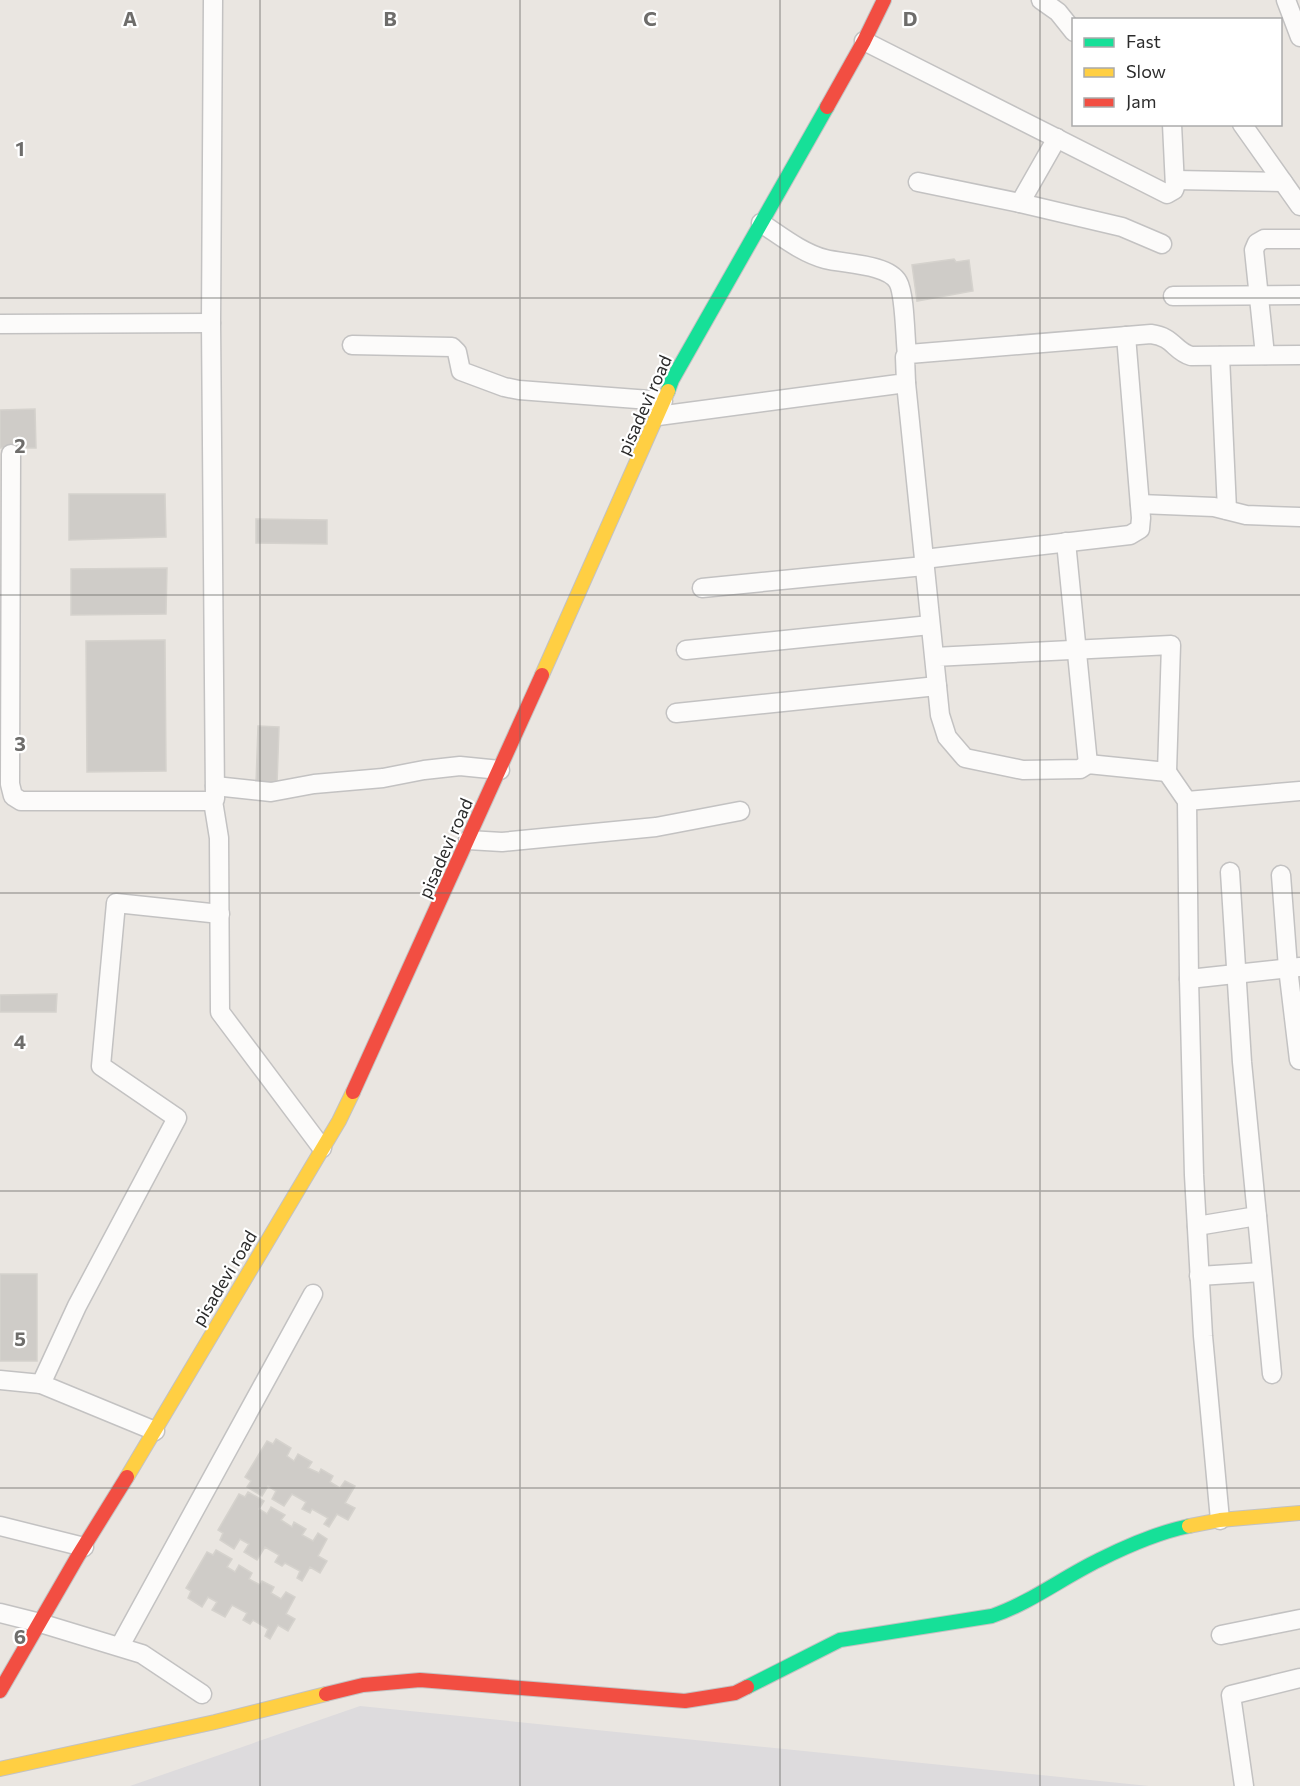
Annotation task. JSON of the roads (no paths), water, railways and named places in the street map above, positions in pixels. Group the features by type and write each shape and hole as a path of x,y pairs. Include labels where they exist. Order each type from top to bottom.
{"street":[{"path":"213,0 211,323 214,794 219,838 220,1012 322,1148"},
{"name":"pisadevi road","path":"0,1691 339,1121 500,770 672,380 864,41 884,0"},
{"path":"1041,0 1058,12 1072,30"},
{"path":"1286,0 1300,37"},
{"path":"864,41 1167,194 1174,190 1175,180 1172,126"},
{"path":"1243,126 1300,206"},
{"path":"1020,203 1057,138"},
{"path":"1175,180 1283,182"},
{"path":"918,182 1122,227 1162,244"},
{"path":"761,223 808,253 824,259 882,269 891,273 900,287 907,355 905,357 906,383 930,625 940,715 947,737 965,758 1023,770 1080,769 1088,764 1167,772"},
{"path":"1266,355 1254,250 1257,243 1264,239 1300,239"},
{"path":"1173,296 1300,295"},
{"path":"0,324 211,323"},
{"path":"907,355 1158,335 1168,338 1187,355 1300,355"},
{"path":"702,588 1130,535 1140,529 1142,518 1126,336"},
{"path":"352,345 452,347 457,352 461,371 504,387 661,409 906,383"},
{"path":"1220,356 1227,510"},
{"path":"11,454 10,784 13,796 21,801 271,792 314,784 383,778 460,766 500,770"},
{"path":"1140,504 1214,507 1246,515 1300,517"},
{"path":"1066,542 1088,764"},
{"path":"686,650 930,625"},
{"path":"934,657 1172,645 1167,772 1187,801 1189,979 1199,1276 1220,1520"},
{"path":"676,713 937,686"},
{"path":"1187,801 1300,791"},
{"path":"468,840 502,842 656,827 740,811"},
{"path":"1230,872 1242,1062 1272,1374"},
{"path":"1281,875 1294,968 1299,1060"},
{"path":"41,1383 77,1306 177,1118 101,1066 116,903 220,914"},
{"path":"1189,979 1294,968"},
{"path":"1197,1226 1257,1216"},
{"path":"1199,1276 1263,1272"},
{"path":"120,1646 313,1294"},
{"path":"0,1380 41,1383 155,1431"},
{"path":"0,1769 215,1722 363,1684 388,1681 420,1680 685,1701 711,1698 735,1693 840,1640 992,1616 1008,1611 1099,1560 1174,1529 1220,1520 1300,1513"},
{"path":"0,1526 84,1547"},
{"path":"0,1613 142,1654 202,1694"},
{"path":"1221,1635 1300,1619"},
{"path":"1244,1786 1231,1695 1300,1678"}]}
